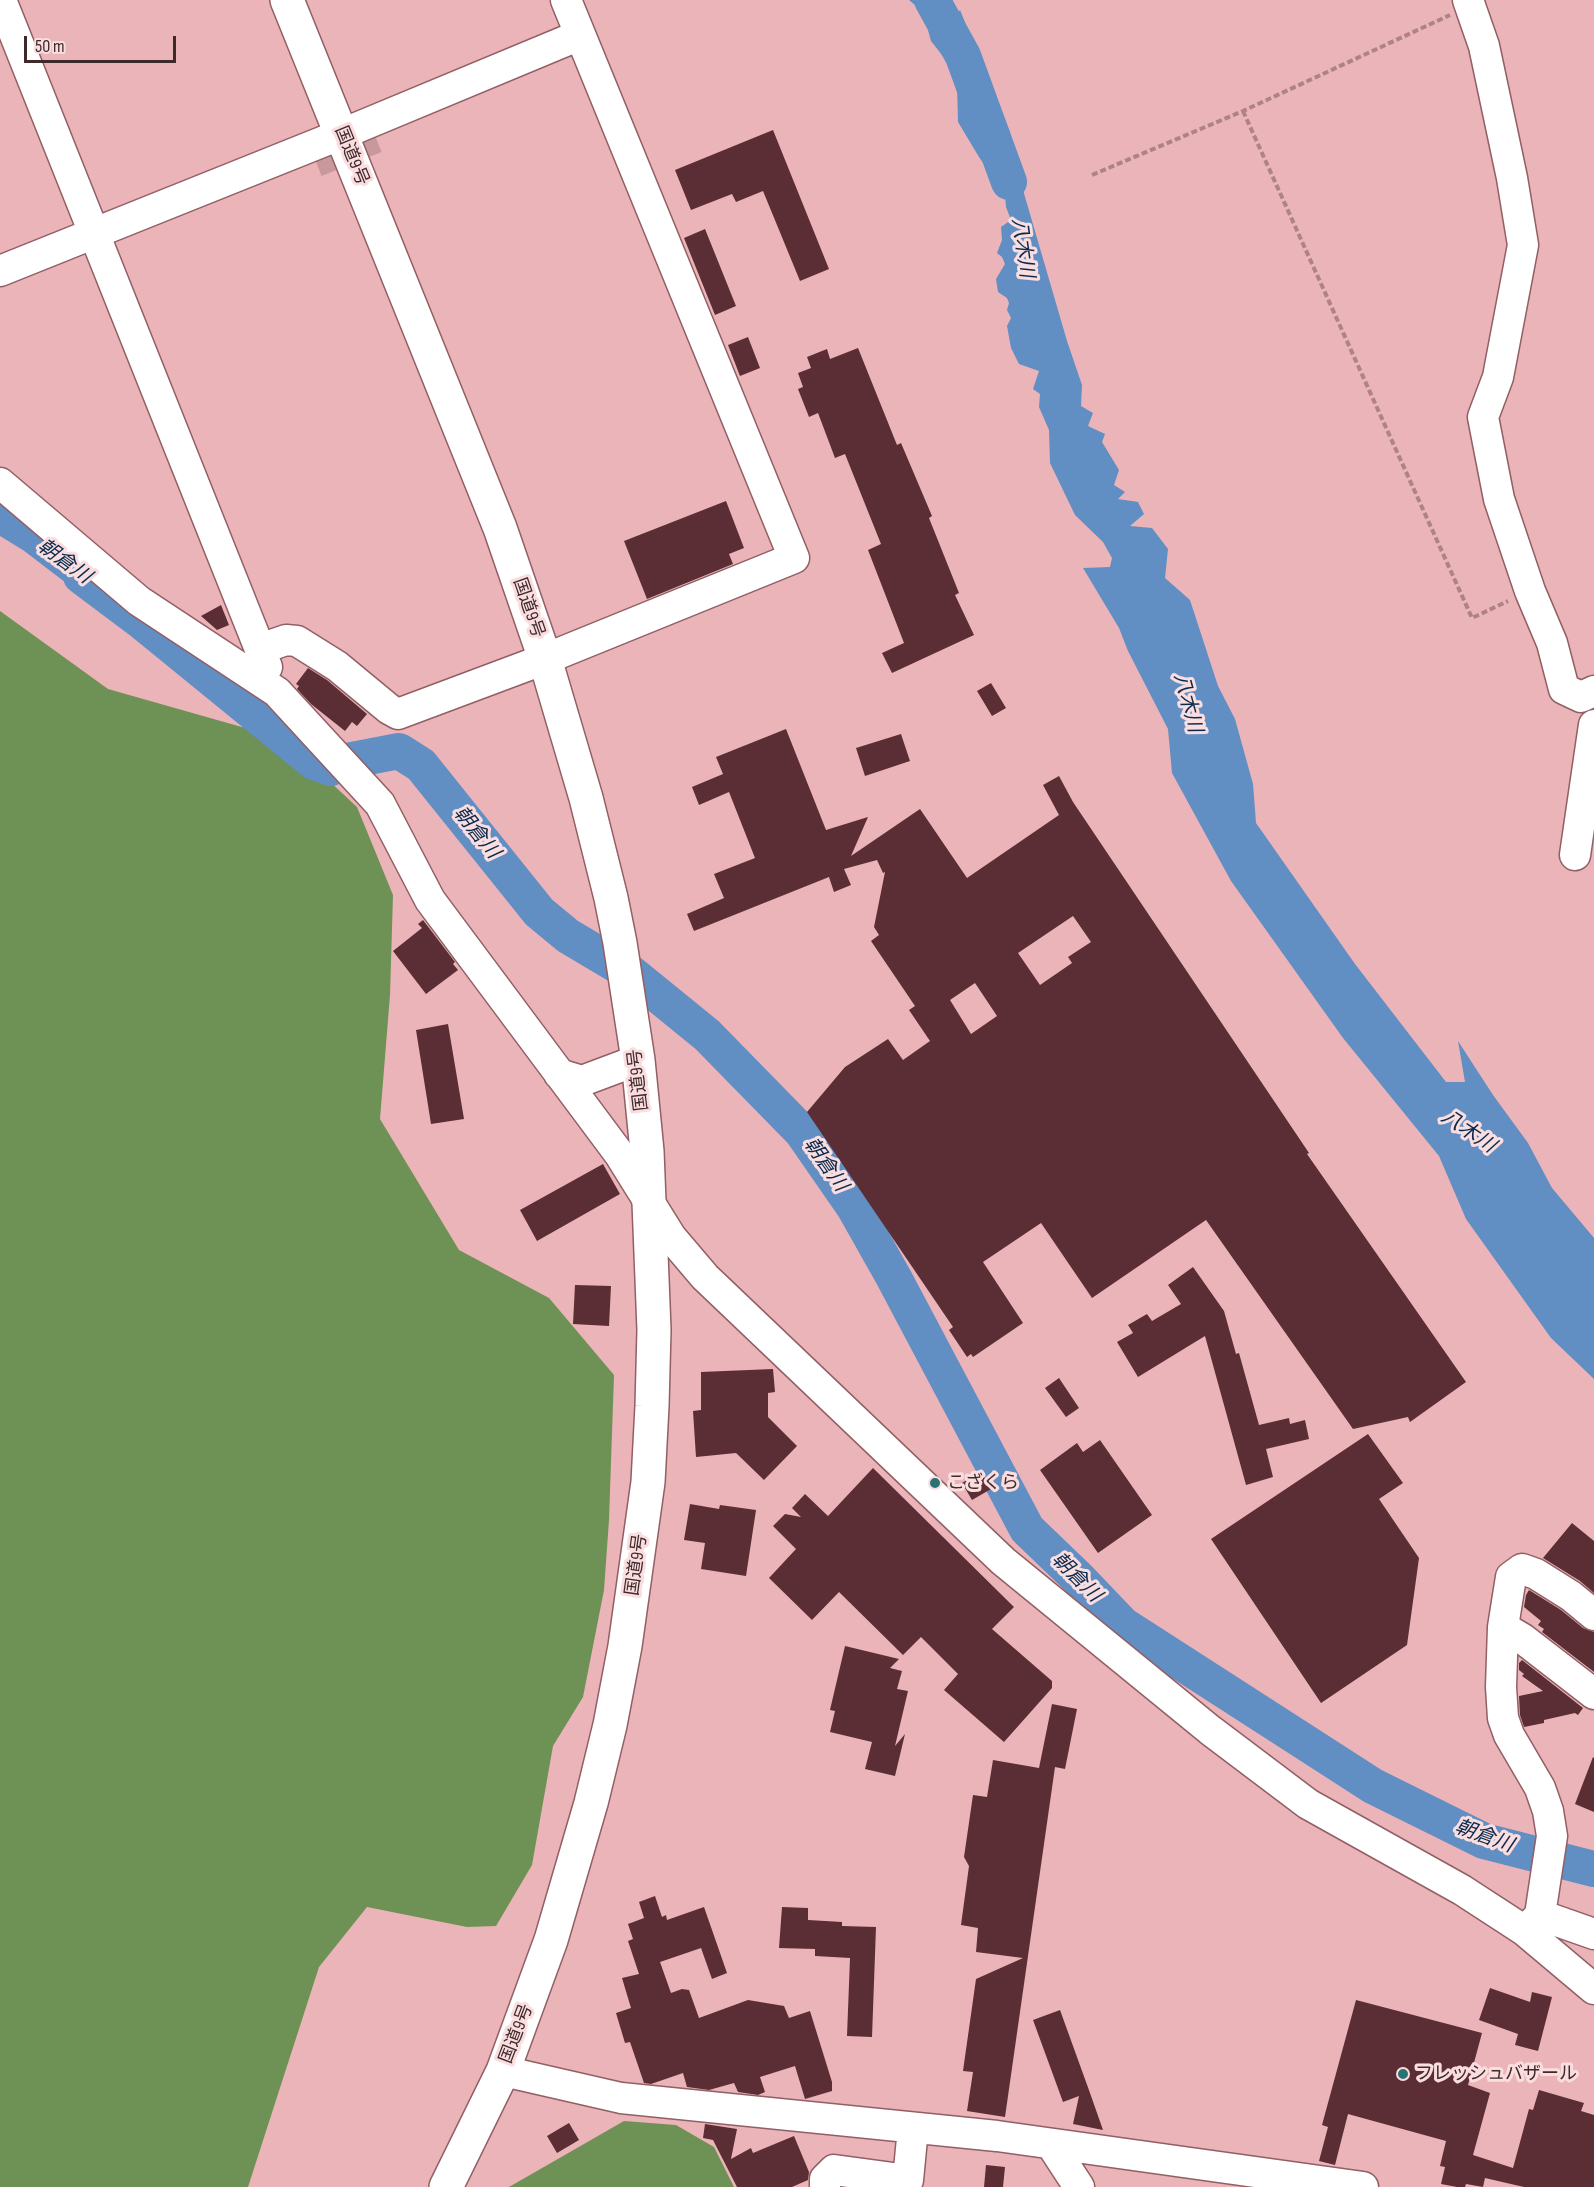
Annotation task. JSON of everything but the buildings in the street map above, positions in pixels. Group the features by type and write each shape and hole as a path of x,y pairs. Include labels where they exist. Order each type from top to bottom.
{"highway":[{"name":"国道9号","path":"287,0 500,528 545,659 586,798 620,943 638,1060 650,1204 654,1330 648,1482 625,1647 607,1736 572,1875 551,1940 503,2071 446,2187"}],"street":[{"path":"1,0 277,692"},
{"path":"260,649 286,640 297,641 338,666 398,714 545,659 794,558 566,0"},
{"path":"1469,3 1484,46 1512,178 1523,245 1498,377 1483,417 1498,499 1530,591 1552,643 1564,689 1581,697 1594,691"},
{"path":"98,242 342,134 583,43"},
{"path":"376,138 583,43"},
{"path":"0,271 98,242 316,162"},
{"path":"0,483 139,601 277,692 380,804 430,900 620,1155 670,1237 705,1277 1003,1561 1110,1651 1308,1804 1462,1890 1532,1923 1594,1934"},
{"path":"1575,855 1594,725"},
{"path":"559,1074 582,1081 638,1060"},
{"path":"1532,1923 1548,1867 1552,1836 1548,1810 1540,1788 1509,1735 1503,1718 1501,1687 1503,1627 1511,1577 1522,1569 1536,1574 1594,1615"},
{"path":"1503,1627 1523,1639 1594,1694"},
{"path":"1532,1923 1594,1989"},
{"path":"503,2071 621,2098 1051,2144 1363,2187"},
{"path":"825,2187 825,2179 834,2170 908,2180 913,2128"},
{"path":"1051,2144 1079,2187"}],"path":[{"path":"1092,176 1243,111 1469,3"},
{"path":"1243,111 1472,618 1530,591"}],"green space":[{"path":"0,611 108,689 284,739 357,807 393,895 390,995 380,1119 459,1250 549,1298 614,1375 604,1590 583,1697 553,1746 532,1865 496,1926 467,1927 367,1907 319,1967 248,2187 0,2187"},
{"path":"624,2121 676,2125 714,2147 734,2187 509,2187"}],"water":[{"path":"909,0 940,0 938,4 953,22 960,10 1010,132 1023,190 1082,385 1081,406 1093,413 1088,426 1105,434 1102,442 1119,470 1114,485 1125,492 1118,499 1138,502 1144,514 1130,526 1152,528 1168,549 1165,578 1190,600 1218,686 1235,719 1253,784 1256,823 1355,964 1446,1082 1465,1082 1458,1041 1528,1143 1552,1188 1594,1238 1594,1379 1551,1338 1466,1219 1439,1156 1343,1038 1231,881 1172,773 1168,729 1128,651 1119,628 1083,568 1110,567 1112,558 1103,542 1075,515 1050,463 1049,430 1039,407 1040,394 1033,389 1039,371 1019,364 1011,348 1007,326 1011,318 1007,310 1009,303 1007,298 998,292 996,279 1005,264 997,253 1002,240 1001,227 1011,220 1006,207 1005,194 958,122 957,83 953,69 931,41 923,12","holes":["978,110 990,116 993,129 997,138 980,134 973,124"]}],"waterway":[{"name":"八木川","path":"932,0 963,56 1009,182"},
{"name":"朝倉川","path":"0,515 33,535 80,571 81,576 141,621 314,762 331,768 347,761 399,751 421,765 539,912 568,936 632,974 707,1035 802,1132 854,1207 1027,1529 1123,1625 1373,1786 1484,1841 1594,1869"}],"tunnel":[{"path":"316,162 376,138"}],"place":[{"name":"こざくら","path":"935,1483"},
{"name":"フレッシュバザール","path":"1403,2074"}]}
